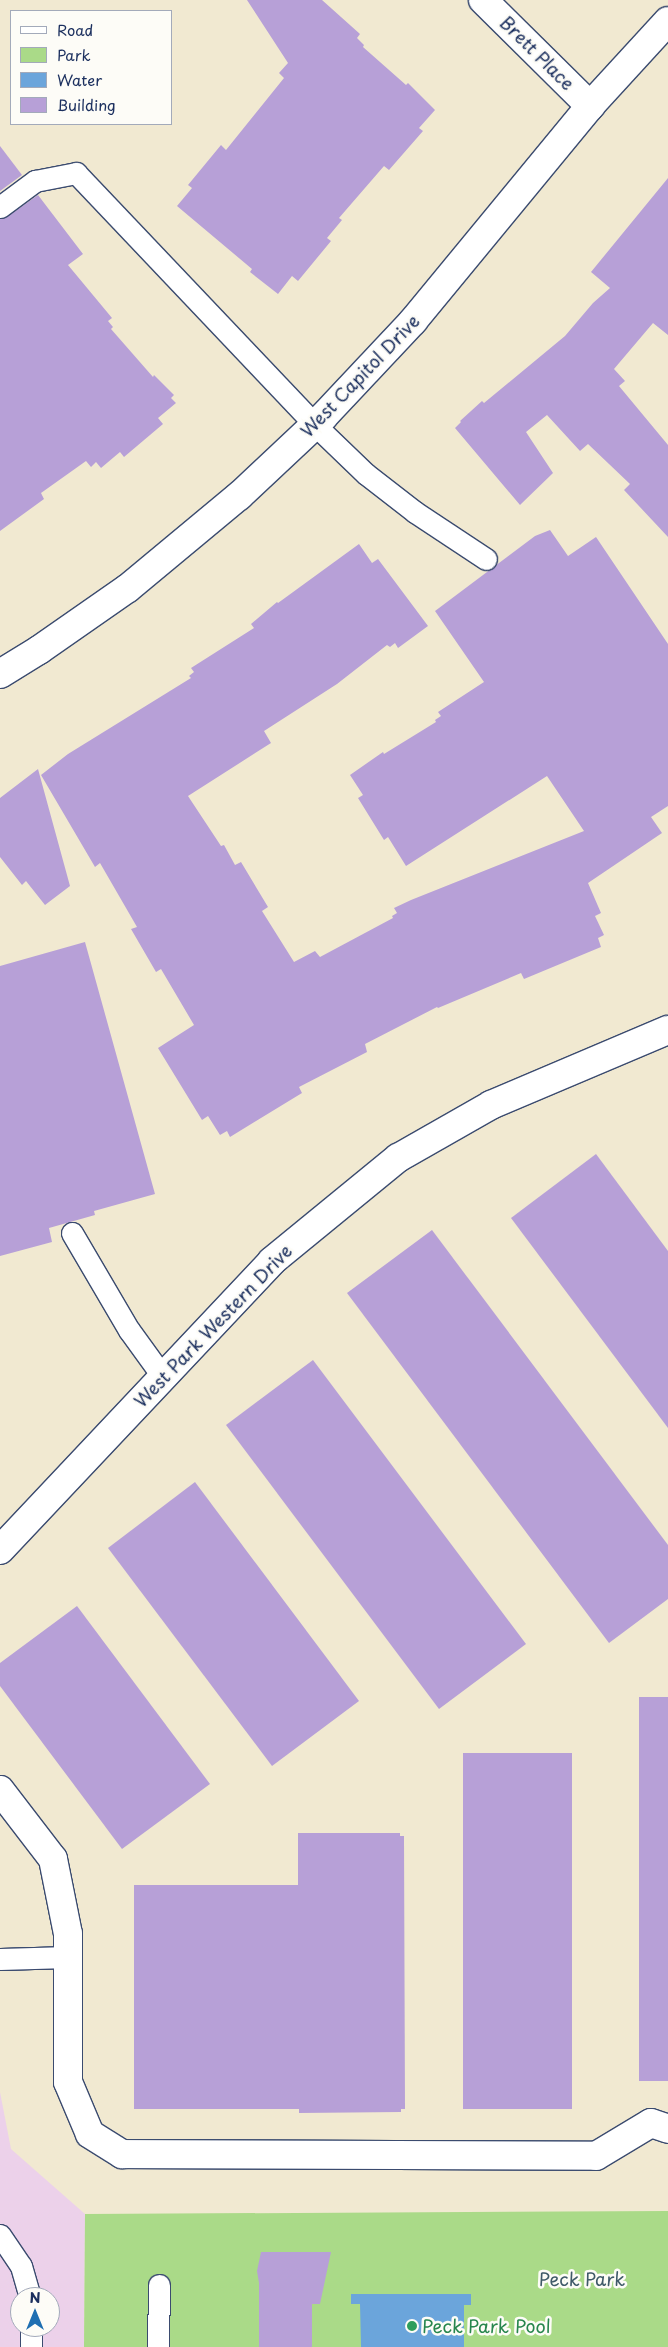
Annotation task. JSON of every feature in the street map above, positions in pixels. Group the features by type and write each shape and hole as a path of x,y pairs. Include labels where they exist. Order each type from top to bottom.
{"street":[{"name":"Brett Place","path":"483,0 590,106"},
{"name":"West Capitol Drive","path":"0,674 39,650 128,588 239,496 315,425 413,321 590,106 668,21"},
{"name":"West Park Western Drive","path":"0,1550 272,1260 398,1158 492,1105 668,1030"},
{"path":"0,1790 53,1859 68,1934 68,2082 90,2134 122,2154 596,2156 651,2124 668,2129"}],"lane":[{"path":"0,207 35,181 76,173 315,425 366,474 415,512 486,560"},
{"path":"72,1233 129,1330 163,1377"},
{"path":"0,1959 68,1957"},
{"path":"0,2234 22,2266 27,2287"},
{"path":"158,2347 159,2285"}],"shaded area":[{"path":"0,2092 11,2149 85,2214 84,2347 0,2347"}],"green space":[{"name":"Peck Park","path":"668,2211 668,2347 84,2347 85,2214"}],"water":[{"name":"Peck Park Pool","path":"351,2294 471,2294 471,2305 464,2305 464,2347 361,2347 360,2304 351,2304"}],"building":[{"path":"247,0 322,0 360,34 357,38 364,45 363,47 406,85 408,83 435,110 419,128 423,131 389,170 384,166 339,218 342,220 327,238 331,241 298,281 292,276 278,294 250,272 252,269 177,206 192,188 188,185 221,145 226,150 284,78 279,73 288,63"},
{"path":"0,146 22,175 0,191"},
{"path":"668,178 668,335 653,323 614,369 625,381 619,386 668,445 668,537 624,490 630,484 588,444 580,451 547,415 526,432 553,473 520,505 455,428 482,401 484,403 565,336 593,303 610,288 591,272"},
{"path":"38,195 83,254 68,265 112,318 108,321 113,327 111,329 153,377 154,375 174,395 171,398 176,403 158,418 163,424 124,457 120,452 101,468 96,462 91,467 86,461 41,493 44,499 0,531 0,219 7,217"},
{"path":"550,530 568,556 596,537 668,644 668,806 651,817 662,833 588,883 601,913 595,916 604,935 598,938 601,947 524,979 521,973 437,1007 365,1044 367,1052 299,1087 302,1093 230,1137 227,1131 220,1135 208,1116 202,1120 158,1048 194,1025 161,969 156,972 131,929 137,927 100,863 95,867 41,775 68,754 191,678 189,676 194,672 191,668 254,628 251,624 277,602 359,544 372,563 378,559 428,626 398,648 395,643 390,647 387,645 337,684 264,731 271,743 188,796 221,846 224,845 235,865 241,862 268,907 262,911 294,962 315,951 320,957 393,918 392,916 397,913 394,908 411,900 584,831 547,776 406,866 388,837 384,840 358,798 363,795 350,775 383,752 384,754 436,722 435,720 441,716 438,712 484,682 435,611 535,536"},
{"path":"38,769 70,886 45,905 26,881 22,885 0,857 0,798"},
{"path":"85,942 155,1194 94,1211 95,1215 49,1228 52,1242 0,1256 0,966"},
{"path":"596,1154 668,1251 668,1428 511,1218"},
{"path":"432,1230 668,1545 668,1599 609,1643 347,1293"},
{"path":"313,1360 526,1644 439,1709 226,1425"},
{"path":"195,1482 359,1701 272,1766 108,1548"},
{"path":"77,1606 210,1784 122,1849 0,1686 0,1663"},
{"path":"639,1697 668,1697 668,2081 639,2081"},
{"path":"463,1753 572,1753 572,2109 463,2109"},
{"path":"298,1833 400,1833 400,1836 404,1836 405,2109 401,2109 401,2112 299,2113 299,2109 134,2109 134,1885 298,1885"},
{"path":"261,2252 331,2252 320,2304 312,2304 312,2347 259,2347 259,2283 257,2271"}],"place":[{"name":"Peck Park Pool","path":"412,2326"}]}
